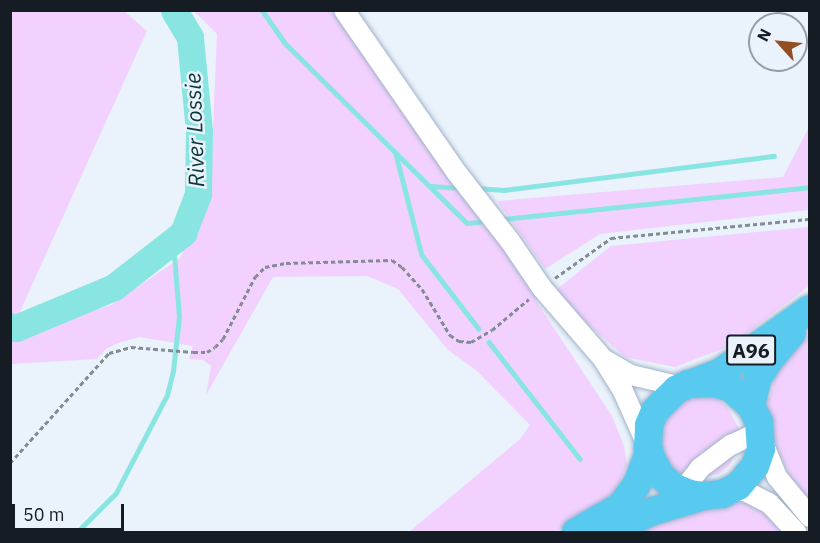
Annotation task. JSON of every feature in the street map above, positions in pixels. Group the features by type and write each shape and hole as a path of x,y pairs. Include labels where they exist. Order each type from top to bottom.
{"highway":[{"name":"A96","path":"576,532 621,506 637,484 649,449 649,425 655,411 669,394 721,372 810,309"},
{"name":"A96","path":"608,532 653,511 697,496 751,473 759,458 757,379 770,359 810,314"},
{"name":"A96","path":"685,386 706,382 723,385 739,393 758,425"},
{"path":"649,449 661,476 697,496"}],"street":[{"path":"344,10 457,173 510,241 542,288 603,359 623,392 649,449"},
{"path":"603,359 631,375 685,386"},
{"path":"796,532 769,503 745,491 697,496 700,468 731,445 740,443 758,425 777,477 810,517"}],"path":[{"path":"10,463 101,360 118,349 139,347 207,352 218,344 255,277 265,267 277,264 396,262 422,289 450,335 459,341 471,342 492,330 542,288 599,244 611,238 810,219"}],"shaded area":[{"path":"10,11 124,11 147,31 18,316 10,314"},
{"path":"194,11 344,11 542,288 536,301 612,416 624,446 627,465 617,488 617,496 555,532 409,532 520,439 530,425 476,370 448,350 398,289 367,276 273,277 206,395 211,366 203,360 189,359 193,346 139,337 106,349 97,359 11,364 11,331 41,327 111,305 180,258 205,203 212,151 217,34"},
{"path":"809,127 809,210 600,234 545,269 497,201 783,177"},
{"path":"809,227 809,286 730,346 675,367 625,357 552,293 611,246"},
{"path":"809,335 809,502 789,475 770,435 761,403 770,397 775,377 770,374"},
{"path":"704,395 717,399 727,407 740,430 740,443 729,466 719,474 693,479 681,475 661,457 660,419 678,400"},
{"path":"737,499 756,504 787,532 633,532"}],"waterway":[{"name":"River Lossie","path":"10,326 16,328 114,287 183,233 198,194 199,131 190,37 174,10"},
{"path":"262,10 284,42 467,223 488,221"},
{"path":"396,154 422,255 479,329"},
{"path":"476,188 504,190 774,156"},
{"path":"431,186 461,188"},
{"path":"502,219 810,187"},
{"path":"77,532 116,493 167,395 173,371 179,317 173,242"},
{"path":"489,342 580,459"}]}
